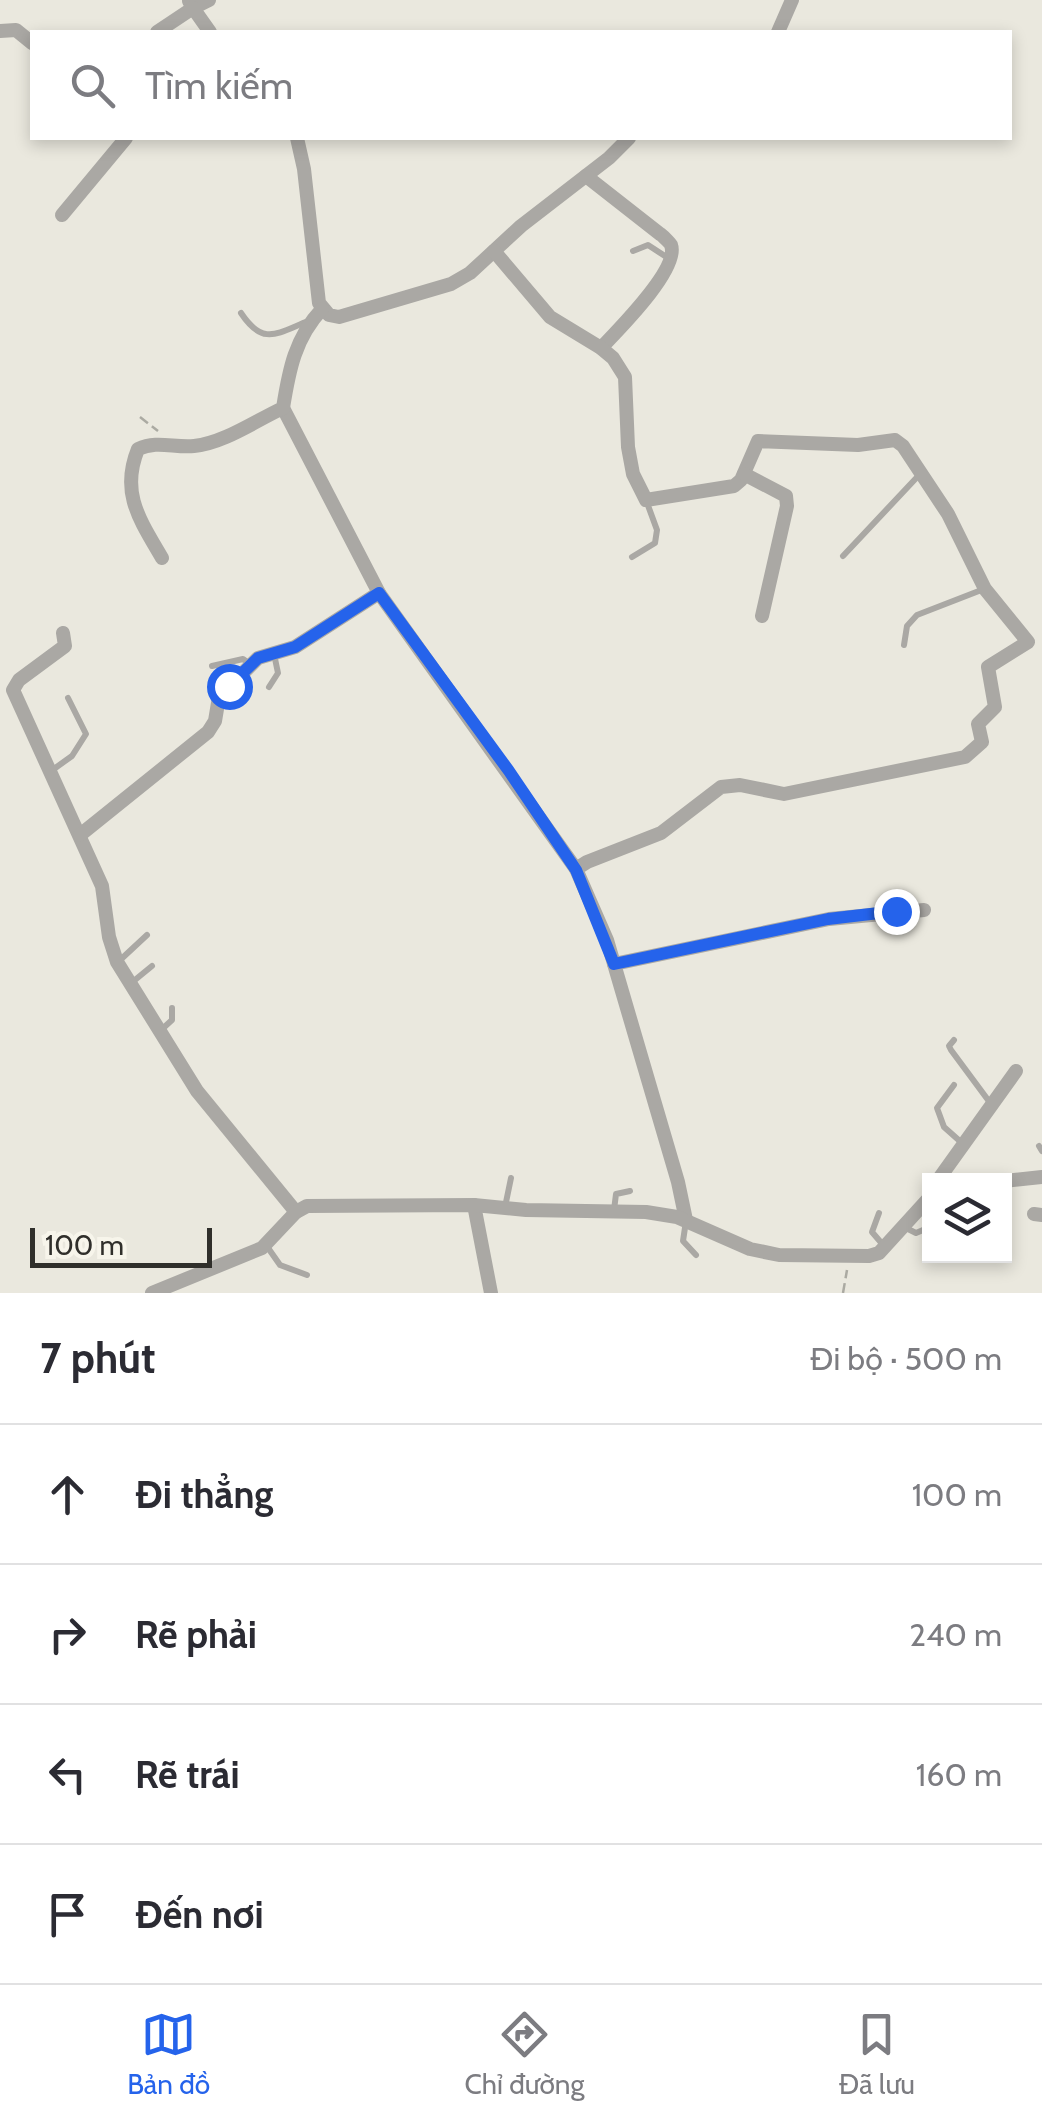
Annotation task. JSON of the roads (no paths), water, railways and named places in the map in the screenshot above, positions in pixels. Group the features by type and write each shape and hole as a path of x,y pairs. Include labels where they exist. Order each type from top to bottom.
{"street":[{"path":"158,30 191,4 208,0"},
{"path":"779,30 792,0"},
{"path":"191,4 209,30"},
{"path":"0,31 16,30 30,41"},
{"path":"62,215 124,140"},
{"path":"297,140 318,314 295,348 283,408 379,593 576,870 614,964 686,1220"},
{"path":"318,314 339,317 451,284 470,273 627,140"},
{"path":"586,176 670,244 669,258 659,280 600,348"},
{"path":"494,251 550,317 613,358 625,377 628,447 633,474 646,500 734,486 744,474 758,440 858,446 886,440 903,446 948,514 985,589 1028,642 988,668 994,707 978,724 982,742 966,757 784,794 740,785 721,787 661,832 576,870"},
{"path":"162,558 134,502 128,480 138,449 150,444 195,446 227,436 283,408"},
{"path":"744,474 778,490 786,496 788,506 762,616"},
{"path":"80,834 208,732 215,721 219,697 258,658 295,647 379,593"},
{"path":"63,633 64,646 19,680 13,690 102,886 117,962 228,1132 296,1212"},
{"path":"614,964 828,919 924,910"},
{"path":"943,1173 1016,1071"},
{"path":"1012,1180 1042,1176"},
{"path":"152,1293 265,1245 306,1206 474,1206 670,1214 750,1248 779,1254 869,1256 884,1247 922,1206"},
{"path":"474,1206 491,1293"}],"lane":[{"path":"633,251 648,245 669,258"},
{"path":"241,314 262,336 279,333 318,314"},
{"path":"844,556 921,473"},
{"path":"632,557 655,543 657,530 646,500"},
{"path":"904,645 907,626 917,615 985,589"},
{"path":"269,687 278,673 274,653"},
{"path":"212,666 243,660 252,664"},
{"path":"50,772 72,756 86,734 68,698"},
{"path":"117,962 147,935"},
{"path":"130,984 152,966"},
{"path":"159,1031 172,1020 172,1008"},
{"path":"954,1040 950,1050 991,1105"},
{"path":"954,1085 937,1108 944,1127 963,1144"},
{"path":"505,1208 511,1178"},
{"path":"614,1211 614,1197 630,1191"},
{"path":"879,1213 872,1232 884,1247"},
{"path":"686,1220 684,1241 696,1255"},
{"path":"903,1226 916,1233 922,1230"},
{"path":"265,1245 280,1265 307,1275"}]}
